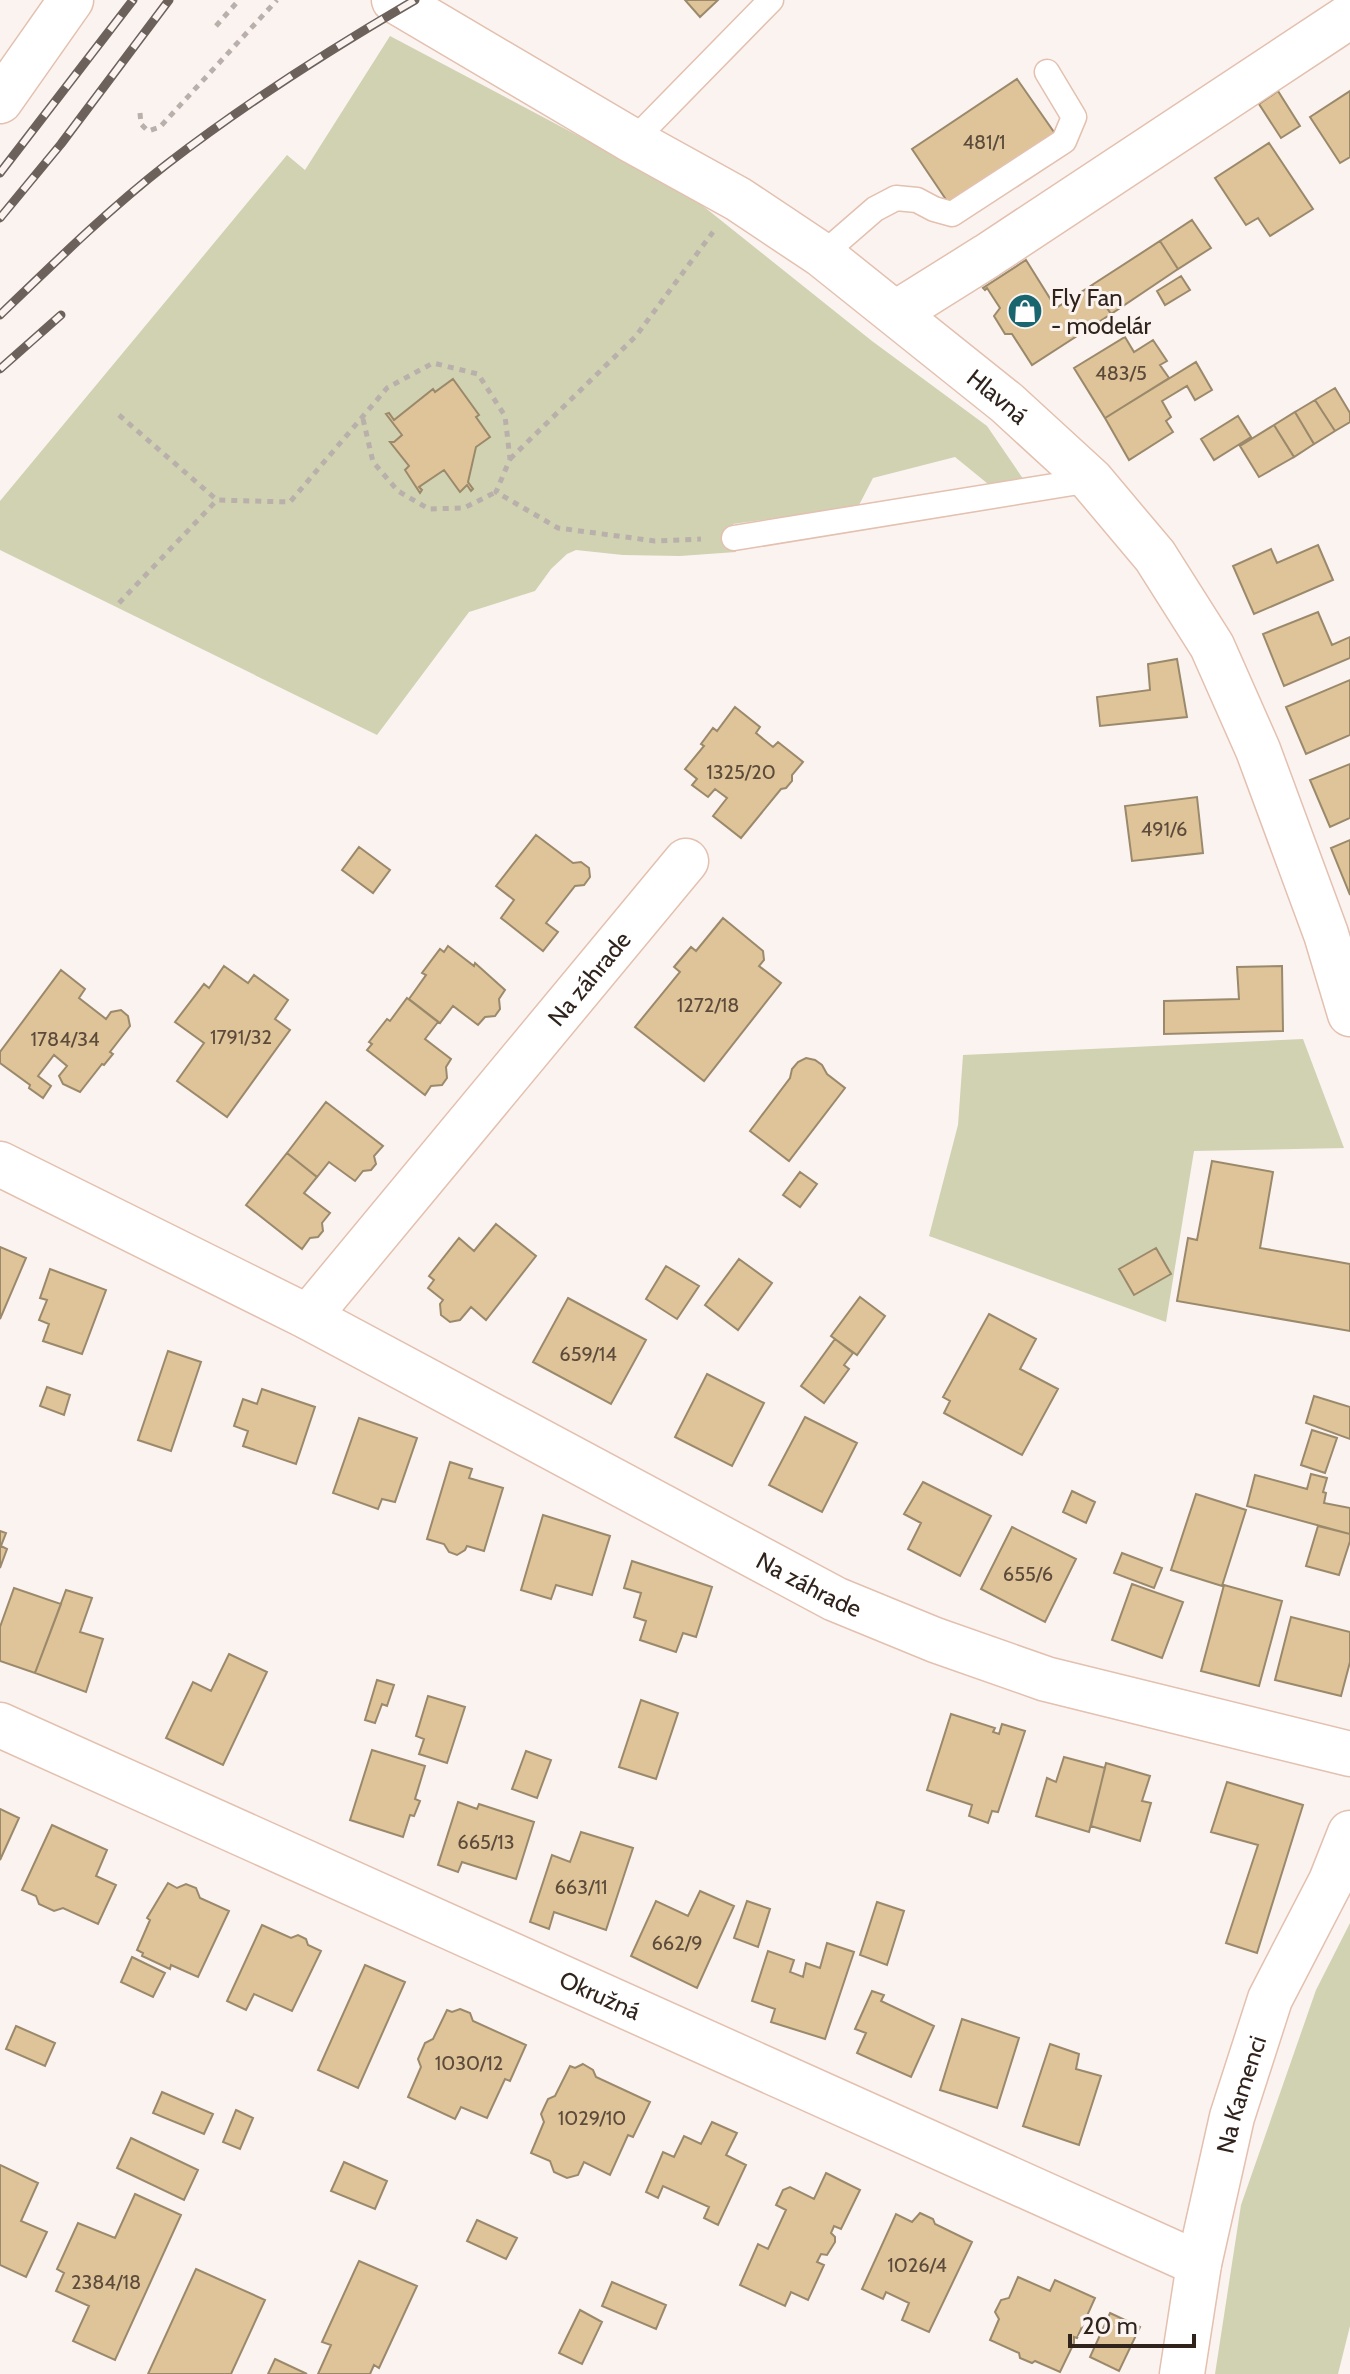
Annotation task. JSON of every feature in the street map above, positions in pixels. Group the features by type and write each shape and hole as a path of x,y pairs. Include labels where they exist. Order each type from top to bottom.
{"street":[{"path":"0,101 71,0"},
{"name":"Hlavná","path":"394,0 738,199 822,255 1007,403 1091,480 1155,556 1212,646 1258,750 1326,934 1350,1014"},
{"path":"896,313 1350,16"},
{"name":"Na záhrade","path":"308,1317 686,861"},
{"name":"Na záhrade","path":"0,1164 308,1317 835,1599 935,1640 1046,1679 1350,1754"},
{"name":"Okružná","path":"0,1725 1199,2264"},
{"name":"Na Kamenci","path":"1182,2374 1199,2264 1232,2117 1270,1999 1331,1881 1350,1833"}],"lane":[{"path":"633,141 771,0"},
{"path":"822,255 875,209 896,198 917,200 952,214 1064,141 1074,117 1047,72"},
{"path":"734,538 1091,480"}],"path":[{"path":"216,26 239,0"},
{"path":"140,113 141,124 148,131 160,127 277,0"},
{"path":"363,419 373,462 398,491 429,509 464,508 496,492 510,459 636,336 738,199"},
{"path":"119,415 217,500 290,502 387,388 433,363 478,374 505,416 510,459"},
{"path":"496,492 558,528 655,541 734,538"},
{"path":"119,603 217,500"}],"green space":[{"path":"390,36 688,194 872,341 987,426 1026,483 993,488 955,457 873,478 858,507 733,524 736,552 680,556 576,550 551,569 535,591 469,612 377,735 0,550 0,501 287,155 305,170"},
{"path":"1303,1039 1344,1148 1194,1151 1166,1322 929,1236 958,1125 963,1055"},
{"path":"1350,1923 1350,2326 1338,2374 1215,2374 1241,2205 1316,1990"}],"building":[{"path":"685,0 718,0 700,17"},
{"path":"1017,79 1056,135 949,204 912,149"},
{"path":"1278,91 1300,126 1281,138 1259,104"},
{"path":"1350,91 1350,157 1340,163 1310,117"},
{"path":"1269,143 1313,209 1270,236 1258,218 1246,225 1215,178"},
{"path":"1192,220 1211,248 1178,269 1160,241"},
{"path":"1160,241 1178,269 1111,314 1092,285"},
{"path":"1026,260 1056,308 1092,285 1111,314 1032,365 1012,334 1005,334 994,316 1000,308 987,288 983,288"},
{"path":"1181,276 1190,290 1165,305 1157,291"},
{"path":"1125,337 1134,352 1153,340 1167,361 1160,365 1169,378 1105,418 1074,368"},
{"path":"1196,362 1212,390 1195,400 1187,386 1162,401 1171,417 1166,421 1173,432 1129,460 1105,418"},
{"path":"453,379 479,415 476,417 490,437 476,447 468,482 473,489 471,491 467,485 460,492 444,470 419,487 422,490 420,493 405,470 409,466 390,442 402,435 386,414 389,413 394,420 433,389 435,392"},
{"path":"1335,388 1350,413 1350,422 1335,431 1315,400"},
{"path":"1315,400 1335,431 1314,444 1295,412"},
{"path":"1295,412 1314,444 1294,457 1274,425"},
{"path":"1238,416 1251,437 1214,460 1201,439"},
{"path":"1274,425 1294,457 1259,477 1240,446"},
{"path":"1318,545 1333,580 1254,614 1233,566 1271,549 1277,563"},
{"path":"1318,612 1332,645 1350,637 1350,658 1284,686 1263,634"},
{"path":"1177,659 1187,717 1100,726 1097,697 1150,690 1148,664"},
{"path":"1350,680 1350,735 1306,754 1286,707"},
{"path":"735,707 760,727 756,733 773,747 778,742 803,762 792,775 792,781 781,789 741,838 713,816 727,798 715,789 708,797 692,785 697,779 685,769 704,746 701,744 713,728 717,731"},
{"path":"1350,764 1350,818 1330,827 1310,780"},
{"path":"1197,797 1203,853 1132,861 1125,806"},
{"path":"536,835 573,863 581,862 589,868 590,877 584,885 575,886 546,923 558,932 543,951 501,918 514,900 496,886"},
{"path":"1350,840 1350,895 1331,848"},
{"path":"359,847 390,870 373,893 342,870"},
{"path":"723,918 763,951 764,960 759,966 781,983 704,1081 635,1027 680,972 674,967 691,947 696,951"},
{"path":"448,946 474,966 475,963 505,990 495,1016 485,1017 478,1025 453,1006 440,1023 409,999 426,975 422,973 440,949 444,952"},
{"path":"224,966 248,983 254,975 288,1000 275,1019 290,1030 227,1117 177,1081 204,1043 175,1022 204,984 209,988"},
{"path":"1282,966 1283,1031 1164,1034 1164,1001 1239,999 1237,967"},
{"path":"61,970 85,989 79,998 106,1019 111,1012 121,1010 128,1016 130,1026 110,1052 113,1054 80,1092 63,1084 59,1076 67,1066 54,1055 38,1076 51,1086 43,1098 0,1063 0,1052"},
{"path":"407,998 438,1022 425,1039 451,1059 446,1067 447,1078 442,1085 431,1086 425,1095 367,1050 372,1044 369,1042"},
{"path":"806,1058 822,1065 827,1074 845,1088 789,1161 750,1131 790,1078 792,1069"},
{"path":"326,1102 383,1146 374,1156 376,1164 371,1170 363,1171 355,1181 329,1162 317,1177 287,1153"},
{"path":"287,1153 317,1177 304,1193 330,1213 322,1223 323,1231 318,1237 310,1238 302,1249 246,1205"},
{"path":"1212,1161 1273,1172 1260,1248 1350,1264 1350,1331 1177,1301 1188,1238 1197,1240"},
{"path":"800,1172 817,1184 800,1207 783,1195"},
{"path":"496,1224 536,1256 486,1320 471,1307 460,1320 450,1322 441,1315 440,1304 443,1300 428,1288 434,1280 429,1276 459,1238 474,1251"},
{"path":"0,1247 26,1258 0,1319"},
{"path":"1156,1248 1171,1274 1134,1295 1119,1269"},
{"path":"739,1259 772,1283 738,1330 705,1305"},
{"path":"666,1266 699,1286 677,1319 646,1299"},
{"path":"50,1269 106,1290 82,1354 43,1341 49,1324 39,1320 47,1300 40,1298"},
{"path":"860,1297 885,1316 857,1355 831,1336"},
{"path":"568,1298 646,1340 611,1404 533,1362"},
{"path":"989,1314 1036,1339 1020,1369 1058,1389 1022,1455 944,1413 950,1401 943,1397"},
{"path":"835,1339 853,1353 844,1365 849,1369 824,1403 801,1386"},
{"path":"168,1351 201,1362 171,1451 138,1440"},
{"path":"707,1374 764,1403 732,1466 675,1437"},
{"path":"47,1387 70,1395 64,1415 40,1406"},
{"path":"262,1389 315,1407 296,1464 243,1446 248,1431 234,1426 243,1399 257,1404"},
{"path":"1314,1396 1350,1407 1350,1439 1306,1423"},
{"path":"805,1417 857,1443 822,1512 769,1485"},
{"path":"359,1418 417,1438 395,1502 382,1499 378,1509 333,1493"},
{"path":"1312,1430 1337,1438 1325,1473 1301,1465"},
{"path":"450,1462 472,1469 469,1478 503,1488 484,1551 467,1546 457,1555 449,1552 444,1544 427,1539"},
{"path":"1311,1474 1327,1478 1324,1503 1350,1508 1350,1534 1247,1506 1255,1475 1307,1489"},
{"path":"923,1482 991,1516 960,1576 908,1549 921,1523 904,1514"},
{"path":"1072,1491 1095,1502 1086,1523 1063,1512"},
{"path":"1196,1494 1246,1510 1222,1586 1171,1570"},
{"path":"543,1515 610,1536 592,1595 556,1585 551,1599 521,1590"},
{"path":"1318,1526 1350,1534 1339,1575 1306,1566"},
{"path":"1012,1527 1076,1559 1045,1622 981,1589"},
{"path":"0,1531 6,1533 1,1546 7,1549 0,1568"},
{"path":"1122,1553 1162,1568 1154,1588 1114,1573"},
{"path":"632,1561 712,1587 696,1637 683,1633 676,1652 640,1640 646,1621 634,1617 641,1593 624,1588"},
{"path":"1132,1584 1183,1602 1162,1658 1112,1640"},
{"path":"1224,1585 1282,1601 1259,1686 1201,1671"},
{"path":"14,1588 61,1604 35,1673 0,1661 0,1627"},
{"path":"66,1590 92,1598 80,1632 103,1639 86,1692 35,1673"},
{"path":"1291,1617 1350,1632 1350,1662 1341,1696 1275,1680"},
{"path":"229,1654 267,1672 223,1765 166,1738 193,1682 211,1691"},
{"path":"377,1680 394,1685 387,1706 382,1704 375,1723 365,1720"},
{"path":"428,1696 465,1707 447,1763 419,1754 424,1739 416,1736"},
{"path":"641,1700 678,1713 656,1779 619,1767"},
{"path":"951,1714 995,1728 993,1732 999,1734 1002,1724 1025,1731 998,1812 992,1811 988,1823 969,1816 972,1805 927,1790"},
{"path":"372,1750 425,1766 415,1799 420,1801 414,1816 410,1815 403,1837 350,1820"},
{"path":"526,1751 551,1760 537,1798 512,1789"},
{"path":"1064,1757 1105,1768 1089,1832 1036,1816 1047,1778 1056,1782"},
{"path":"1106,1763 1150,1776 1142,1801 1151,1803 1140,1841 1091,1826"},
{"path":"1227,1782 1303,1805 1257,1953 1226,1943 1258,1845 1211,1832"},
{"path":"458,1802 477,1809 479,1804 534,1822 516,1879 462,1862 458,1872 438,1865"},
{"path":"0,1809 19,1818 0,1860"},
{"path":"52,1825 107,1850 96,1876 116,1885 98,1924 63,1908 54,1911 39,1904 36,1896 22,1890"},
{"path":"581,1832 633,1848 606,1930 554,1912 549,1929 530,1922 552,1855 570,1862"},
{"path":"168,1883 177,1888 186,1884 196,1888 200,1898 229,1911 198,1977 171,1965 170,1969 142,1956 143,1953 137,1950 150,1920 147,1918"},
{"path":"700,1891 734,1906 697,1988 631,1956 656,1901 688,1916"},
{"path":"747,1901 770,1909 758,1947 734,1938"},
{"path":"877,1902 904,1911 887,1965 860,1955"},
{"path":"262,1925 291,1938 298,1935 306,1939 308,1945 321,1951 292,2011 254,1994 246,2010 227,2001"},
{"path":"827,1943 854,1952 825,2039 771,2022 775,2009 752,2001 768,1951 794,1960 790,1972 803,1977 806,1963 820,1968"},
{"path":"132,1957 165,1973 153,1997 121,1982"},
{"path":"365,1965 405,1982 358,2088 318,2070"},
{"path":"872,1991 884,1995 881,2001 934,2026 911,2077 857,2053 866,2033 855,2029"},
{"path":"460,2009 470,2013 473,2021 526,2045 510,2081 505,2079 487,2118 461,2107 455,2119 408,2097 421,2067 418,2059 425,2043 433,2039 447,2010"},
{"path":"962,2019 1019,2038 997,2108 940,2090"},
{"path":"16,2026 55,2043 45,2066 6,2049"},
{"path":"1050,2044 1079,2054 1076,2069 1101,2076 1079,2145 1023,2126"},
{"path":"583,2064 593,2070 596,2077 650,2102 633,2137 628,2135 610,2175 584,2162 578,2175 567,2178 554,2172 550,2161 531,2153 544,2122 541,2114 548,2099 555,2096 570,2066 575,2068"},
{"path":"162,2092 213,2114 204,2134 153,2113"},
{"path":"236,2110 253,2118 240,2149 223,2142"},
{"path":"712,2122 737,2133 726,2155 746,2165 718,2225 704,2218 709,2207 663,2186 658,2198 646,2192 663,2152 674,2157 684,2136 701,2144"},
{"path":"131,2138 198,2170 184,2200 117,2168"},
{"path":"344,2162 387,2181 375,2209 331,2191"},
{"path":"0,2165 38,2183 21,2221 47,2232 26,2277 0,2265"},
{"path":"826,2173 860,2190 841,2229 834,2226 831,2233 835,2242 827,2255 821,2254 817,2262 824,2265 808,2300 791,2292 785,2306 740,2285 758,2244 768,2249 786,2210 776,2205 783,2190 790,2187 814,2199"},
{"path":"135,2194 181,2215 115,2360 73,2341 89,2306 56,2291 64,2273 57,2269 78,2223 115,2238"},
{"path":"920,2213 972,2242 929,2332 902,2320 909,2303 886,2292 883,2299 862,2289 896,2214 912,2222"},
{"path":"477,2220 517,2238 506,2259 467,2241"},
{"path":"359,2261 417,2286 379,2368 374,2365 370,2374 318,2374 331,2345 322,2342"},
{"path":"196,2269 265,2300 231,2374 148,2374"},
{"path":"1018,2277 1050,2291 1055,2280 1095,2298 1060,2372 1020,2358 1019,2353 990,2340 999,2319 995,2312 1001,2300 1009,2298"},
{"path":"612,2282 666,2305 656,2329 602,2306"},
{"path":"580,2310 602,2322 582,2364 559,2353"},
{"path":"1110,2313 1140,2327 1119,2371 1090,2357"},
{"path":"275,2359 307,2374 268,2374"}],"railway":[{"path":"0,173 133,0"},
{"path":"0,218 61,144 169,0"},
{"path":"0,315 102,218 167,164 288,78 415,0"},
{"path":"0,369 61,315"}],"place":[{"name":"Fly Fan - modelár","path":"1025,311"}]}
